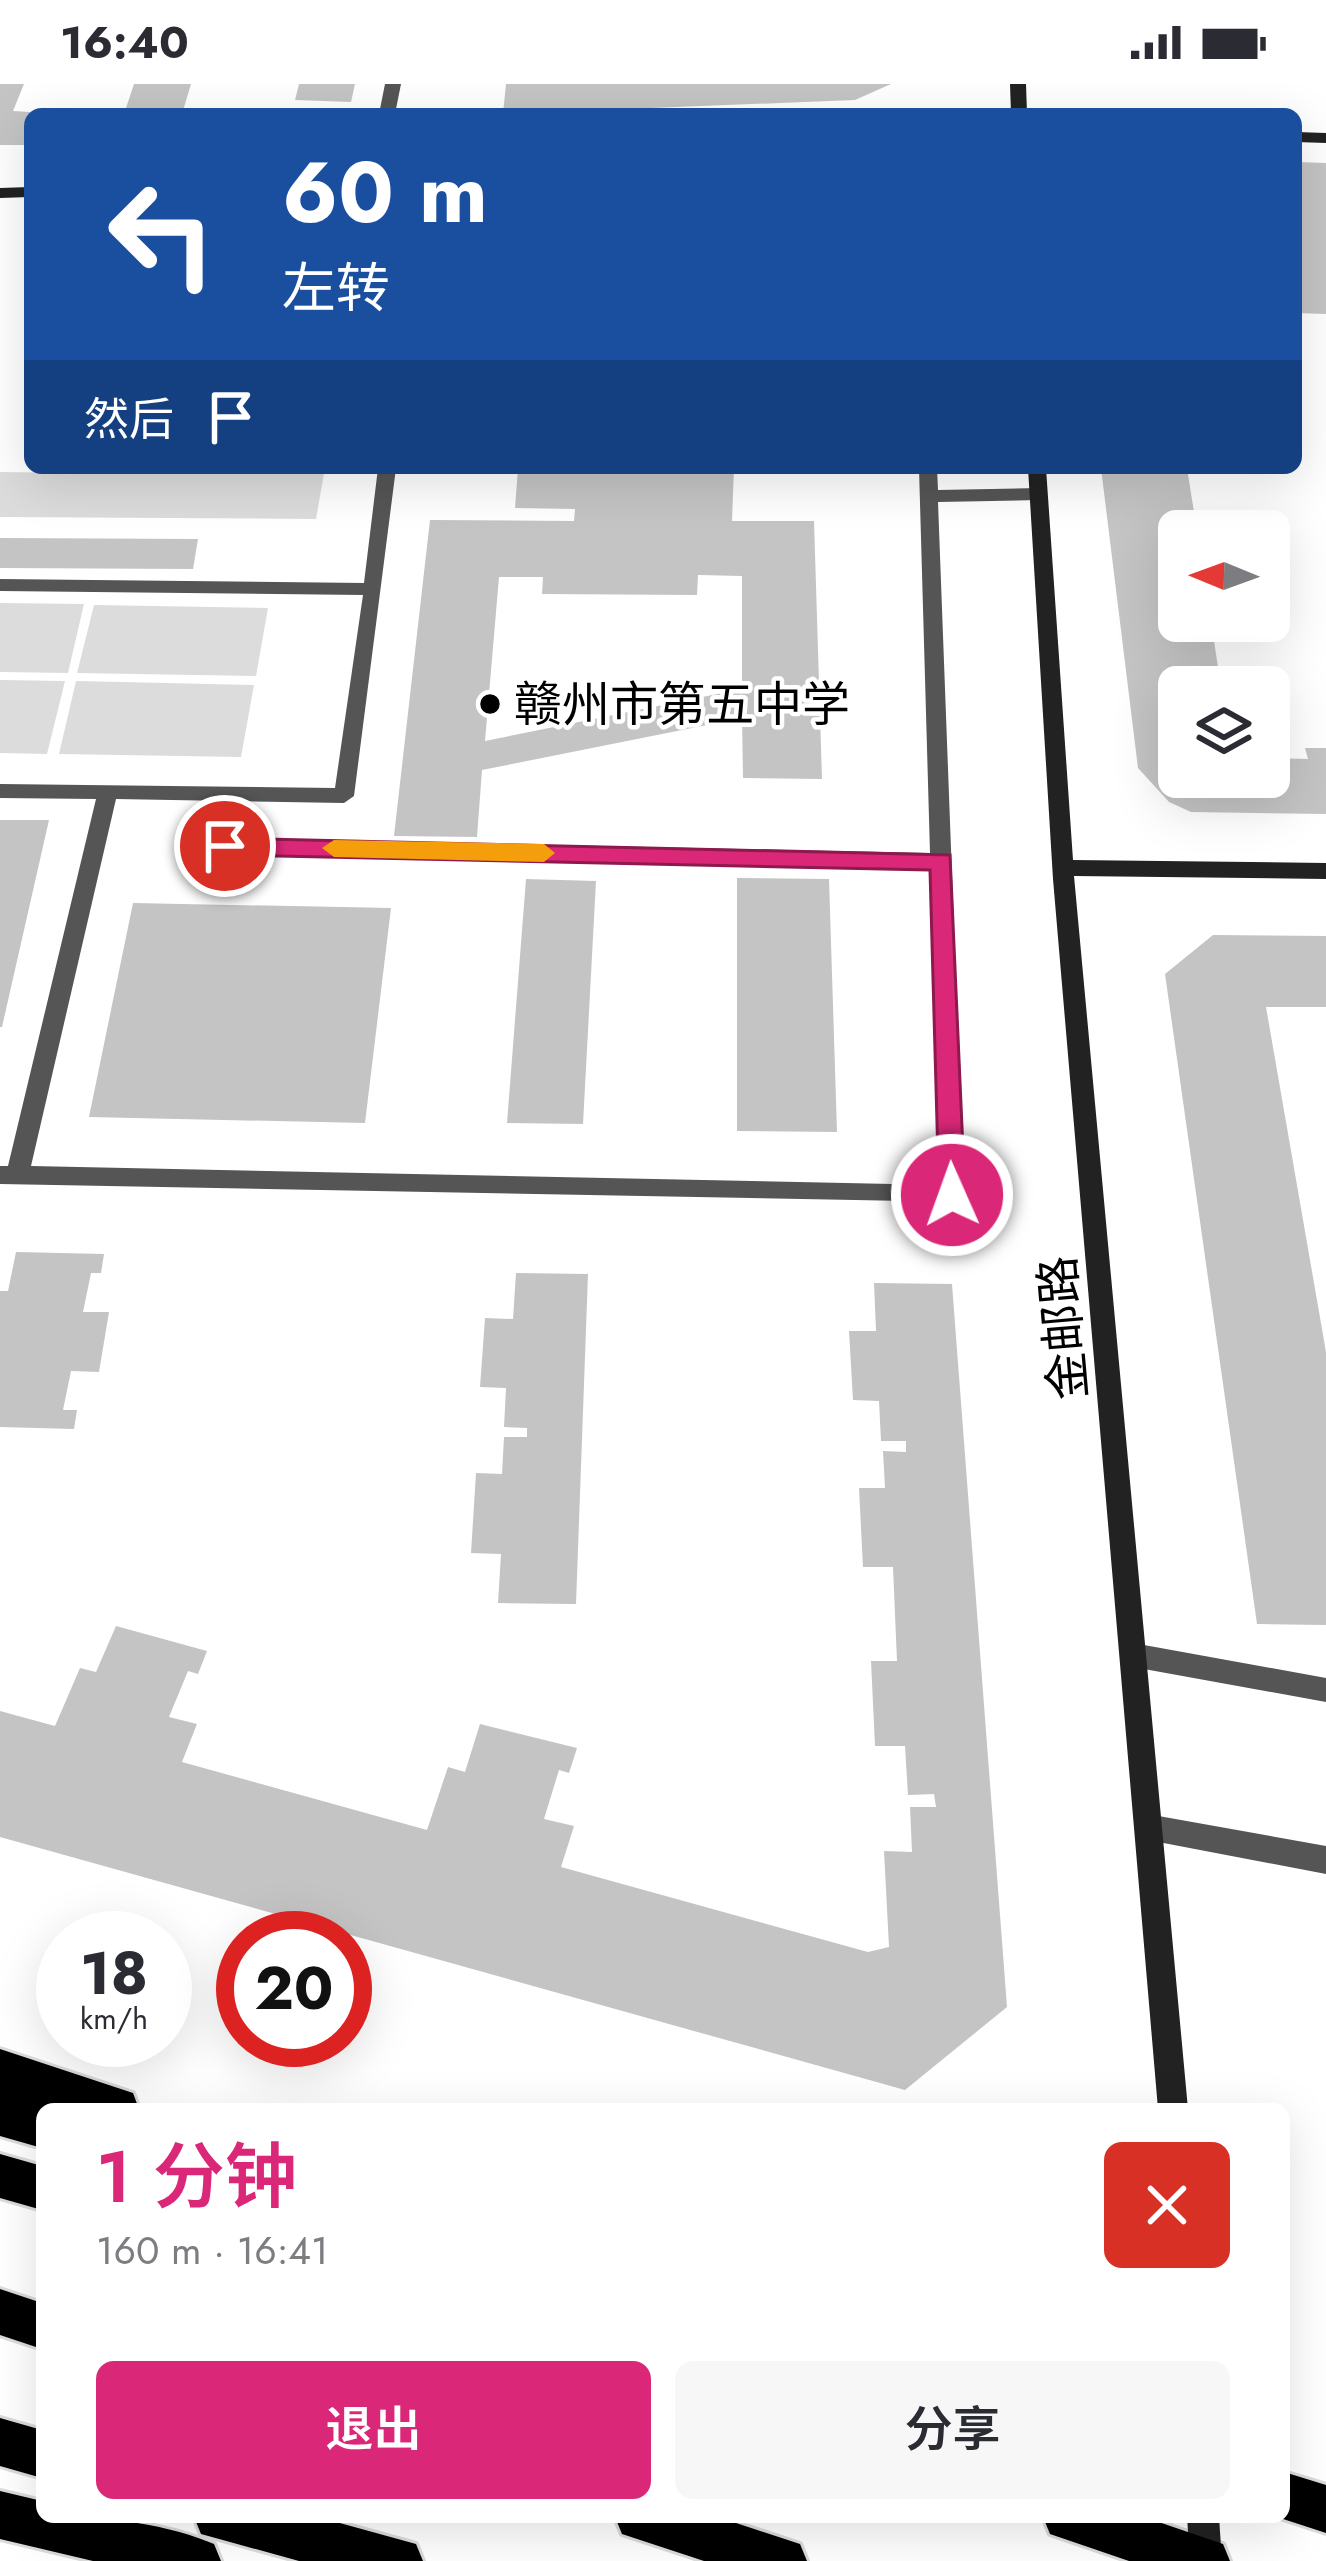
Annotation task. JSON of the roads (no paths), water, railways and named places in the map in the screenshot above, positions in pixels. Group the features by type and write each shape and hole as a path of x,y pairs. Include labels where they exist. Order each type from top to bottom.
{"highway":[{"path":"0,2071 98,2103"},
{"path":"0,2114 36,2124"},
{"path":"0,2176 36,2186"},
{"path":"0,2312 36,2324"},
{"path":"0,2442 36,2452"},
{"path":"0,2464 36,2473"},
{"path":"1290,2498 1326,2510"},
{"path":"0,2515 197,2561"},
{"path":"243,2523 402,2561"},
{"path":"275,2523 402,2561"},
{"path":"659,2523 783,2561"},
{"path":"1087,2523 1206,2561"}],"street":[{"path":"0,791 344,796 386,474"},
{"path":"108,792 9,1176 952,1195 928,474"},
{"name":"金邮路","path":"1036,474 1065,868 1133,1655 1153,1828 1173,2103"},
{"path":"929,496 1038,494"},
{"path":"0,585 373,590"},
{"path":"225,846 941,861"},
{"path":"1065,868 1326,871"},
{"path":"1133,1655 1326,1690"},
{"path":"1153,1828 1326,1860"},
{"path":"1203,2523 1206,2561"}],"place":[{"name":"赣州市第五中学","path":"490,704"}]}
